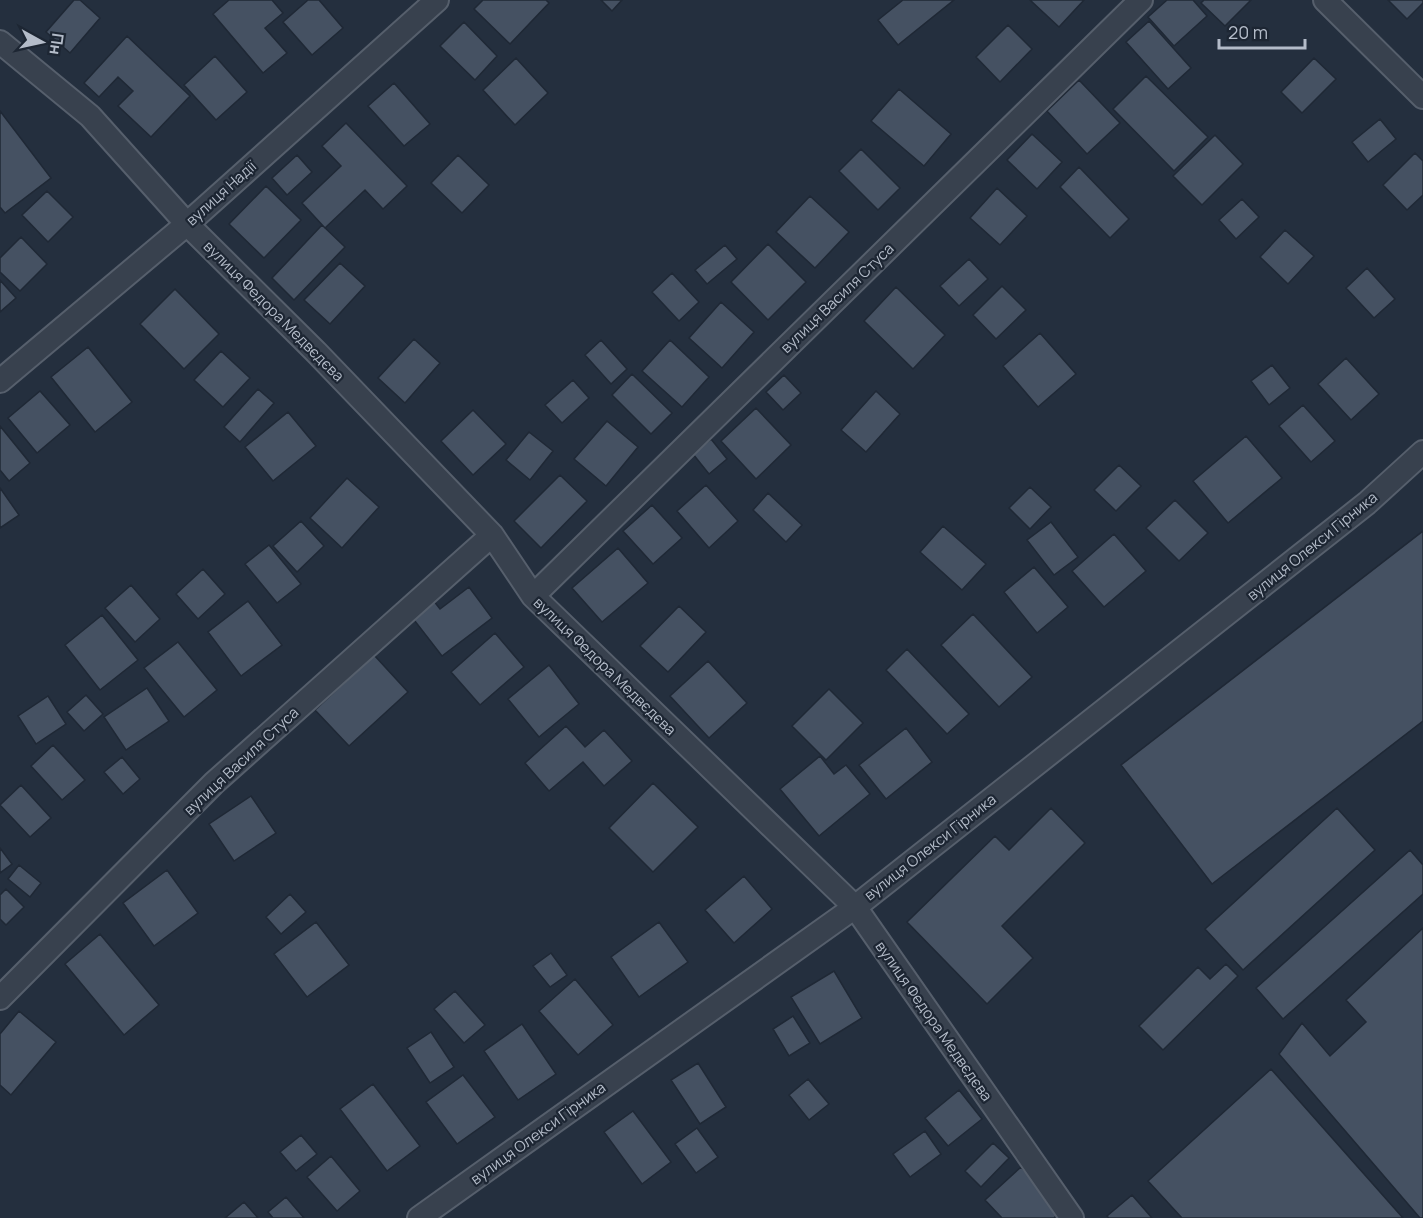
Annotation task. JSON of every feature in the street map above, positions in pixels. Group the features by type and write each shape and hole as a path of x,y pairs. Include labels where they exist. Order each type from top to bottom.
{"street":[{"name":"вулиця Надії","path":"0,381 187,224 437,0"},
{"name":"вулиця Василя Стуса","path":"533,596 1141,0"},
{"path":"1325,0 1423,97"},
{"name":"вулиця Федора Медвєдєва","path":"0,42 90,116 187,224 316,352 492,535 533,596 855,907 1072,1218"},
{"name":"вулиця Олекси Гірника","path":"419,1218 855,907 1367,503 1423,452"},
{"name":"вулиця Василя Стуса","path":"0,998 214,783 492,535"}],"building":[{"path":"74,0 80,0 100,18 70,53 46,32"},
{"path":"229,0 272,0 283,13 265,28 287,53 263,73 213,14"},
{"path":"308,0 319,0 343,28 312,55 283,22"},
{"path":"483,0 546,0 549,3 510,44 474,9"},
{"path":"601,0 622,0 612,11"},
{"path":"903,0 954,0 898,45 878,20"},
{"path":"1030,0 1084,0 1059,27"},
{"path":"1167,0 1193,0 1207,16 1174,46 1148,17"},
{"path":"1204,0 1251,0 1225,26 1201,3"},
{"path":"1388,0 1423,0 1423,3 1407,19"},
{"path":"1149,21 1191,68 1168,89 1126,42"},
{"path":"464,22 497,56 475,80 440,46"},
{"path":"1008,25 1032,49 1000,82 976,57"},
{"path":"127,36 190,96 151,137 118,106 133,91 118,77 99,97 84,83"},
{"path":"215,56 247,92 216,120 184,85"},
{"path":"516,58 548,93 515,125 483,90"},
{"path":"1314,58 1336,79 1302,113 1281,92"},
{"path":"1146,76 1208,137 1174,171 1113,109"},
{"path":"1079,80 1120,123 1087,154 1047,111"},
{"path":"394,83 430,124 404,146 368,106"},
{"path":"899,89 951,134 924,166 871,121"},
{"path":"0,111 51,178 5,213 0,207"},
{"path":"1380,119 1396,139 1368,162 1352,142"},
{"path":"346,123 407,186 383,209 365,190 325,228 302,203 341,166 322,146"},
{"path":"1032,134 1062,162 1037,189 1007,160"},
{"path":"1215,135 1243,164 1202,205 1173,176"},
{"path":"861,149 900,188 878,210 839,171"},
{"path":"1415,153 1423,161 1423,195 1407,210 1383,185"},
{"path":"297,155 312,172 287,195 272,178"},
{"path":"458,155 489,185 462,213 431,183"},
{"path":"1079,167 1129,219 1110,238 1060,187"},
{"path":"266,186 301,220 264,258 229,224"},
{"path":"997,188 1027,216 1000,245 970,218"},
{"path":"47,191 73,217 48,242 22,215"},
{"path":"810,196 849,232 815,268 776,232"},
{"path":"1242,199 1259,217 1236,239 1219,220"},
{"path":"322,225 345,247 294,300 272,278"},
{"path":"1285,230 1314,256 1288,284 1260,257"},
{"path":"21,237 47,264 20,291 0,272 0,258"},
{"path":"768,244 806,282 768,320 731,282"},
{"path":"725,245 737,259 707,284 695,270"},
{"path":"969,259 988,279 959,306 940,286"},
{"path":"340,263 365,286 330,324 304,300"},
{"path":"1367,268 1395,299 1374,318 1346,288"},
{"path":"672,273 699,302 679,321 652,292"},
{"path":"0,280 16,298 0,312"},
{"path":"1002,286 1026,310 996,339 973,315"},
{"path":"896,287 945,335 913,369 864,321"},
{"path":"175,289 219,334 184,369 140,324"},
{"path":"721,302 754,332 722,368 689,338"},
{"path":"1040,333 1076,374 1038,407 1003,366"},
{"path":"414,339 440,363 405,403 378,378"},
{"path":"601,340 627,369 611,384 585,355"},
{"path":"670,340 709,377 682,407 642,371"},
{"path":"88,347 132,402 95,432 51,377"},
{"path":"221,351 250,378 223,407 194,380"},
{"path":"1346,358 1379,394 1351,420 1318,384"},
{"path":"1272,365 1290,388 1269,405 1251,381"},
{"path":"632,374 672,413 651,434 612,395"},
{"path":"784,375 801,393 783,410 766,392"},
{"path":"573,380 589,398 562,423 545,405"},
{"path":"258,389 274,403 240,442 224,427"},
{"path":"40,391 70,425 37,453 8,418"},
{"path":"876,391 900,414 866,452 841,430"},
{"path":"1303,405 1335,441 1311,462 1279,426"},
{"path":"756,408 791,445 756,479 721,441"},
{"path":"473,410 506,444 473,475 441,441"},
{"path":"288,412 316,446 273,481 245,447"},
{"path":"607,421 638,447 606,486 574,459"},
{"path":"0,426 30,463 9,481 0,470"},
{"path":"529,432 553,451 530,480 506,460"},
{"path":"1246,436 1282,478 1228,523 1193,481"},
{"path":"711,439 727,459 709,474 693,454"},
{"path":"1119,465 1141,486 1116,511 1094,490"},
{"path":"560,475 587,501 541,548 514,521"},
{"path":"347,478 379,507 342,548 310,518"},
{"path":"706,485 738,521 709,548 677,511"},
{"path":"1030,487 1051,507 1030,529 1009,508"},
{"path":"0,488 19,515 0,528"},
{"path":"768,493 802,525 786,542 753,510"},
{"path":"1175,500 1208,533 1179,561 1146,528"},
{"path":"652,505 682,538 653,564 623,531"},
{"path":"301,521 324,546 297,572 273,546"},
{"path":"1051,522 1078,557 1054,575 1027,540"},
{"path":"943,526 986,564 962,590 920,552"},
{"path":"1423,531 1423,721 1212,884 1121,765"},
{"path":"1114,534 1146,571 1104,607 1072,571"},
{"path":"269,545 301,584 277,603 245,564"},
{"path":"618,548 648,583 602,622 572,588"},
{"path":"1034,567 1068,607 1037,633 1004,592"},
{"path":"203,569 225,594 198,619 176,594"},
{"path":"131,585 160,619 135,642 105,608"},
{"path":"469,587 492,618 442,656 411,616 433,600 440,609"},
{"path":"248,601 282,645 241,676 208,632"},
{"path":"679,606 706,632 668,672 640,646"},
{"path":"973,614 1032,677 999,707 941,645"},
{"path":"102,615 138,660 100,690 65,645"},
{"path":"495,633 524,667 480,705 451,672"},
{"path":"178,642 217,690 184,717 144,668"},
{"path":"907,649 969,714 947,734 886,670"},
{"path":"374,655 408,692 349,746 315,710"},
{"path":"708,661 747,703 709,738 670,696"},
{"path":"549,665 579,704 539,737 508,699"},
{"path":"147,688 169,721 126,750 104,717"},
{"path":"829,689 863,723 826,760 792,726"},
{"path":"86,695 103,714 84,731 67,712"},
{"path":"48,696 66,724 36,744 18,716"},
{"path":"566,726 585,747 604,730 632,761 604,786 583,762 549,791 525,763"},
{"path":"906,728 932,762 886,799 859,765"},
{"path":"53,745 85,780 62,800 31,766"},
{"path":"820,756 834,774 846,765 870,794 819,836 780,789"},
{"path":"122,757 140,779 123,794 104,772"},
{"path":"653,783 698,827 653,872 609,828"},
{"path":"21,785 51,818 30,837 0,805"},
{"path":"251,796 276,833 234,861 209,824"},
{"path":"1051,808 1085,843 1002,926 1033,958 987,1004 907,922 995,836 1009,850"},
{"path":"1337,808 1375,850 1243,970 1205,929"},
{"path":"0,848 12,864 0,873"},
{"path":"1410,850 1423,865 1423,894 1283,1019 1256,988"},
{"path":"19,865 41,883 30,897 8,879"},
{"path":"167,870 198,913 154,946 123,903"},
{"path":"744,876 772,909 734,943 705,910"},
{"path":"6,889 24,907 6,925 0,919 0,895"},
{"path":"290,894 306,912 281,934 266,917"},
{"path":"316,922 349,965 307,997 274,954"},
{"path":"659,922 688,962 639,997 611,957"},
{"path":"1423,928 1423,1218 1420,1218 1279,1054 1302,1023 1330,1056 1366,1022 1346,1000"},
{"path":"100,934 159,1005 124,1035 65,964"},
{"path":"551,953 567,975 550,987 533,966"},
{"path":"1226,964 1238,976 1163,1050 1139,1026 1198,967 1210,979"},
{"path":"834,971 862,1018 820,1044 791,997"},
{"path":"575,979 613,1025 578,1055 539,1011"},
{"path":"455,991 485,1025 464,1043 434,1009"},
{"path":"19,1011 56,1042 11,1095 0,1085 0,1034"},
{"path":"793,1016 810,1043 789,1056 773,1029"},
{"path":"522,1024 556,1074 518,1100 484,1051"},
{"path":"431,1032 454,1067 430,1083 407,1048"},
{"path":"698,1063 726,1107 700,1124 671,1080"},
{"path":"1271,1069 1403,1218 1182,1218 1148,1181"},
{"path":"463,1075 495,1117 457,1144 426,1102"},
{"path":"808,1079 829,1104 809,1120 789,1095"},
{"path":"373,1084 420,1146 387,1171 340,1109"},
{"path":"959,1090 982,1119 948,1146 925,1118"},
{"path":"633,1111 671,1162 642,1184 604,1132"},
{"path":"697,1128 718,1157 696,1173 675,1144"},
{"path":"925,1131 941,1154 910,1177 893,1154"},
{"path":"301,1135 317,1154 296,1171 280,1152"},
{"path":"993,1143 1009,1158 981,1187 965,1171"},
{"path":"331,1156 360,1191 337,1211 307,1177"},
{"path":"1021,1167 1062,1210 1054,1218 1002,1218 985,1200"},
{"path":"1132,1195 1152,1218 1109,1218 1107,1216"},
{"path":"286,1197 304,1218 273,1218 268,1212"},
{"path":"244,1202 258,1218 225,1218"}]}
